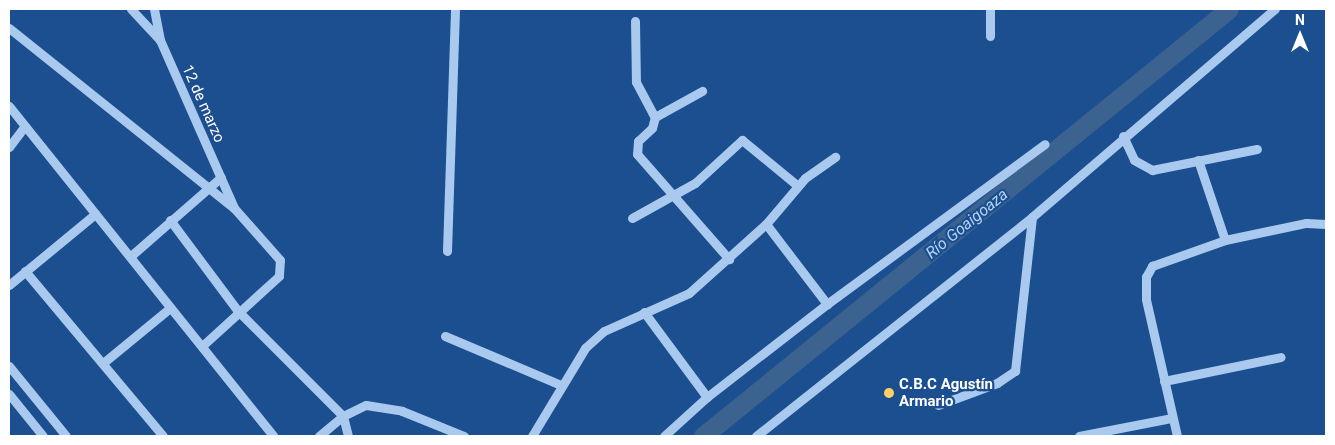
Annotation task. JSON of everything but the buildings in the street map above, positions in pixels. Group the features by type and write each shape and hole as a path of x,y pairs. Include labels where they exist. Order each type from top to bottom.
{"street":[{"path":"131,9 160,40"},
{"name":"12 de marzo","path":"154,9 160,40 234,208"},
{"path":"447,251 455,9"},
{"path":"990,9 990,36"},
{"path":"756,436 1032,217 1124,136 1275,9"},
{"path":"635,22 636,82 655,117 652,128 638,141 637,154 675,195 729,259"},
{"path":"9,28 234,208 280,260 282,268 279,276 237,310 202,346"},
{"path":"655,117 702,91"},
{"path":"9,106 95,214 132,255 170,308 273,436"},
{"path":"9,147 25,126"},
{"path":"1124,136 1127,151 1142,166 1152,170 1257,149"},
{"path":"632,218 675,195 742,140 798,186"},
{"path":"664,436 707,397 827,304 1045,144"},
{"path":"532,436 585,348 604,331 689,293 766,224 798,186 835,157"},
{"path":"1198,160 1225,240"},
{"path":"132,255 221,177"},
{"path":"9,285 95,214"},
{"path":"938,405 997,383 1015,371 1032,217"},
{"path":"170,220 237,310 343,416 348,436"},
{"path":"1177,436 1146,299 1149,270 1165,258 1225,240 1306,223 1326,224"},
{"path":"766,224 827,304"},
{"path":"25,271 162,436"},
{"path":"103,363 170,308"},
{"path":"644,312 707,397"},
{"path":"445,336 561,385"},
{"path":"1164,381 1281,357"},
{"path":"9,366 66,436"},
{"path":"9,394 43,436"},
{"path":"319,436 343,416 366,405 384,406 464,436"},
{"path":"1079,436 1172,418"}],"waterway":[{"name":"Río Goaigoaza","path":"703,436 1229,9"}],"place":[{"name":"C.B.C Agustín Armario","path":"889,393"}]}
